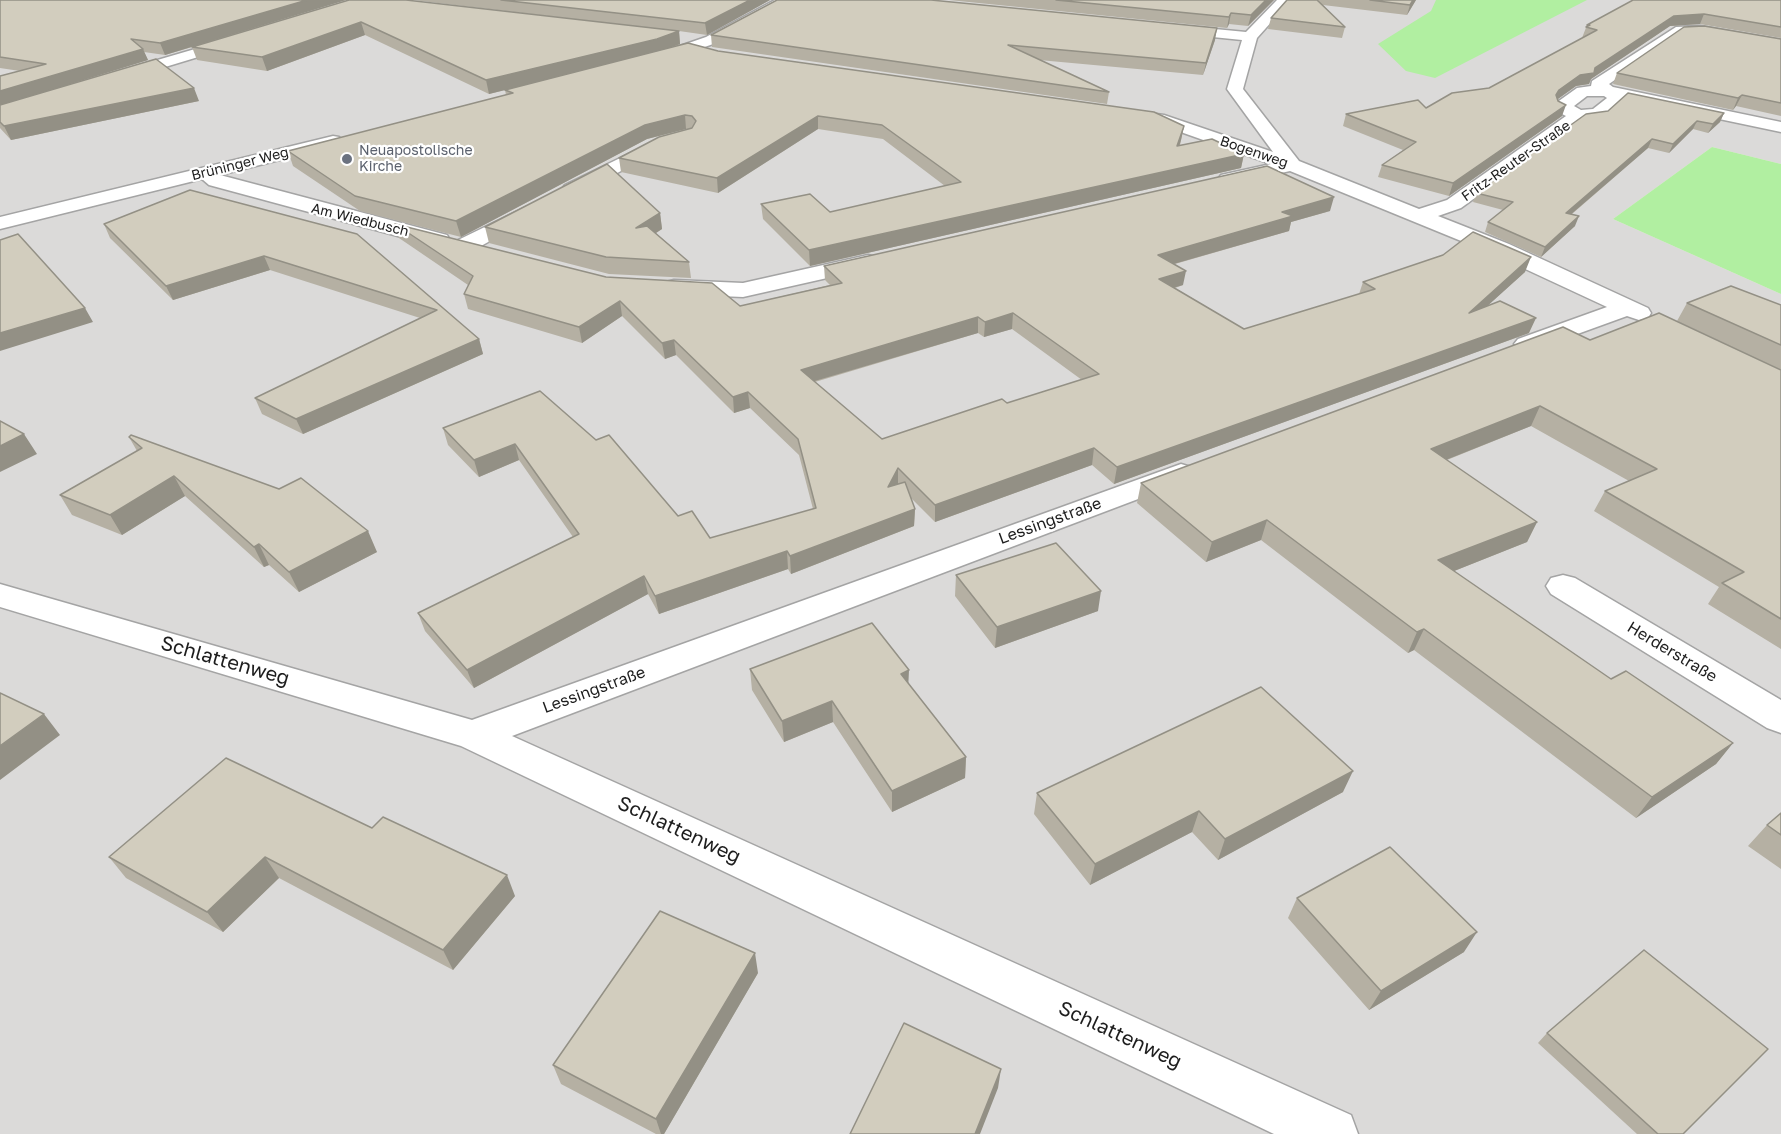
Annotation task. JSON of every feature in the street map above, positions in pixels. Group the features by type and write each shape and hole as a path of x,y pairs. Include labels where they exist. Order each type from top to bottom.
{"street":[{"path":"642,63 683,43 715,48 785,0"},
{"path":"1210,183 1292,165 1234,88 1250,37 1284,0"},
{"path":"1156,27 1250,37"},
{"name":"Fritz-Reuter-Straße","path":"1608,91 1583,91 1562,107 1578,115 1597,114 1617,98 1608,91 1598,84 1676,31 1700,30 1781,44"},
{"path":"104,81 252,36"},
{"path":"1608,91 1781,127"},
{"name":"Bogenweg","path":"1117,113 1164,120 1292,165 1502,249 1658,322"},
{"name":"Fritz-Reuter-Straße","path":"1418,216 1454,204 1578,115"},
{"name":"Brüninger Weg","path":"0,223 351,136"},
{"path":"464,246 654,145 676,139"},
{"name":"Am Wiedbusch","path":"205,172 216,181 498,255"},
{"path":"654,285 743,290 883,258"},
{"path":"1504,353 1627,308"},
{"name":"Lessingstraße","path":"473,735 1213,461"},
{"name":"Herderstraße","path":"1563,586 1781,718"},
{"name":"Schlattenweg","path":"0,595 473,735 1332,1134"}],"shaded area":[{"path":"0,0 1781,0 1781,164 1712,147 1613,219 1781,294 1781,1134 0,1134"}],"green space":[{"path":"1436,0 1587,0 1435,78 1406,71 1378,44 1431,11"},
{"path":"1712,147 1781,164 1781,294 1613,219"}],"building":[{"path":"0,0 307,0 160,43 131,39 143,49 0,91 0,76 46,64 0,57"},
{"path":"349,0 406,0 679,31 657,39 486,80 361,22 262,57 192,47"},
{"path":"501,0 750,0 705,23"},
{"path":"777,0 931,0 1217,28 1206,63 1008,45 1109,92 711,35"},
{"path":"1056,0 1266,0 1251,15 1231,13 1229,17"},
{"path":"1287,0 1317,0 1345,27 1271,18"},
{"path":"1370,0 1413,0 1410,5"},
{"path":"1633,0 1781,0 1781,27 1704,14 1674,16 1595,68 1594,73 1580,75 1559,90 1556,95 1558,101 1566,105 1453,183 1382,165 1416,142 1346,114 1418,100 1426,108 1452,93 1489,88 1597,30 1586,27"},
{"path":"1704,26 1781,39 1781,103 1742,95 1738,98 1617,73 1684,27"},
{"path":"688,43 718,51 1154,112 1184,126 1177,146 1212,139 1244,154 809,250 761,204 810,194 830,212 961,182 882,125 818,116 717,178 619,158 659,137 692,128 696,121 692,116 685,115 645,125 456,221 355,196 288,151 513,93 505,90"},
{"path":"156,59 194,88 4,126 0,122 0,105"},
{"path":"1628,93 1724,113 1713,124 1697,121 1673,144 1652,139 1566,213 1579,216 1545,247 1488,222 1513,202 1476,193 1586,114 1608,111"},
{"path":"607,164 660,213 636,228 647,226 689,262 606,257 485,227"},
{"path":"1267,166 1334,197 1282,212 1293,216 1158,255 1186,271 1159,279 1244,329 1375,289 1363,282 1443,255 1473,232 1531,257 1469,313 1500,301 1536,318 1117,467 1094,448 935,505 898,468 888,487 905,482 915,509 790,556 787,551 655,596 644,576 467,670 418,613 579,534 515,444 474,460 443,428 540,391 596,440 609,435 678,516 692,511 710,538 816,508 798,439 748,392 733,397 674,340 662,343 620,301 579,327 464,294 473,276 395,224 606,277 712,283 740,306 842,283 824,266","holes":["1013,313 1099,374 1007,403 1002,399 882,439 801,370 978,317 985,322"]},
{"path":"190,190 357,234 479,339 296,419 255,398 437,310 264,256 166,286 104,224"},
{"path":"18,234 85,308 0,333 0,240"},
{"path":"1731,286 1781,305 1781,345 1687,303"},
{"path":"1659,313 1781,370 1781,619 1722,583 1744,572 1605,491 1657,469 1540,406 1431,449 1537,522 1438,560 1611,679 1626,671 1733,743 1652,797 1424,629 1417,632 1267,520 1212,542 1141,483 1563,327 1590,340"},
{"path":"0,421 24,434 0,446"},
{"path":"131,435 279,489 301,478 368,531 289,572 259,544 254,547 174,476 110,515 60,495 142,448 129,437"},
{"path":"1056,543 1101,591 997,627 956,575"},
{"path":"872,623 909,670 901,674 966,757 892,791 832,701 782,721 750,669"},
{"path":"1261,687 1353,771 1225,839 1199,811 1095,864 1037,793"},
{"path":"0,693 44,714 0,746"},
{"path":"226,758 372,828 383,817 507,875 443,950 265,857 207,912 109,857"},
{"path":"1781,813 1781,835 1767,825"},
{"path":"1390,847 1477,932 1381,991 1297,898"},
{"path":"660,911 755,953 656,1119 553,1065"},
{"path":"1644,950 1768,1049 1683,1134 1658,1134 1547,1033"},
{"path":"904,1023 1001,1069 975,1134 850,1134"}],"place":[{"name":"Neuapostolische Kirche","path":"347,159"}]}
